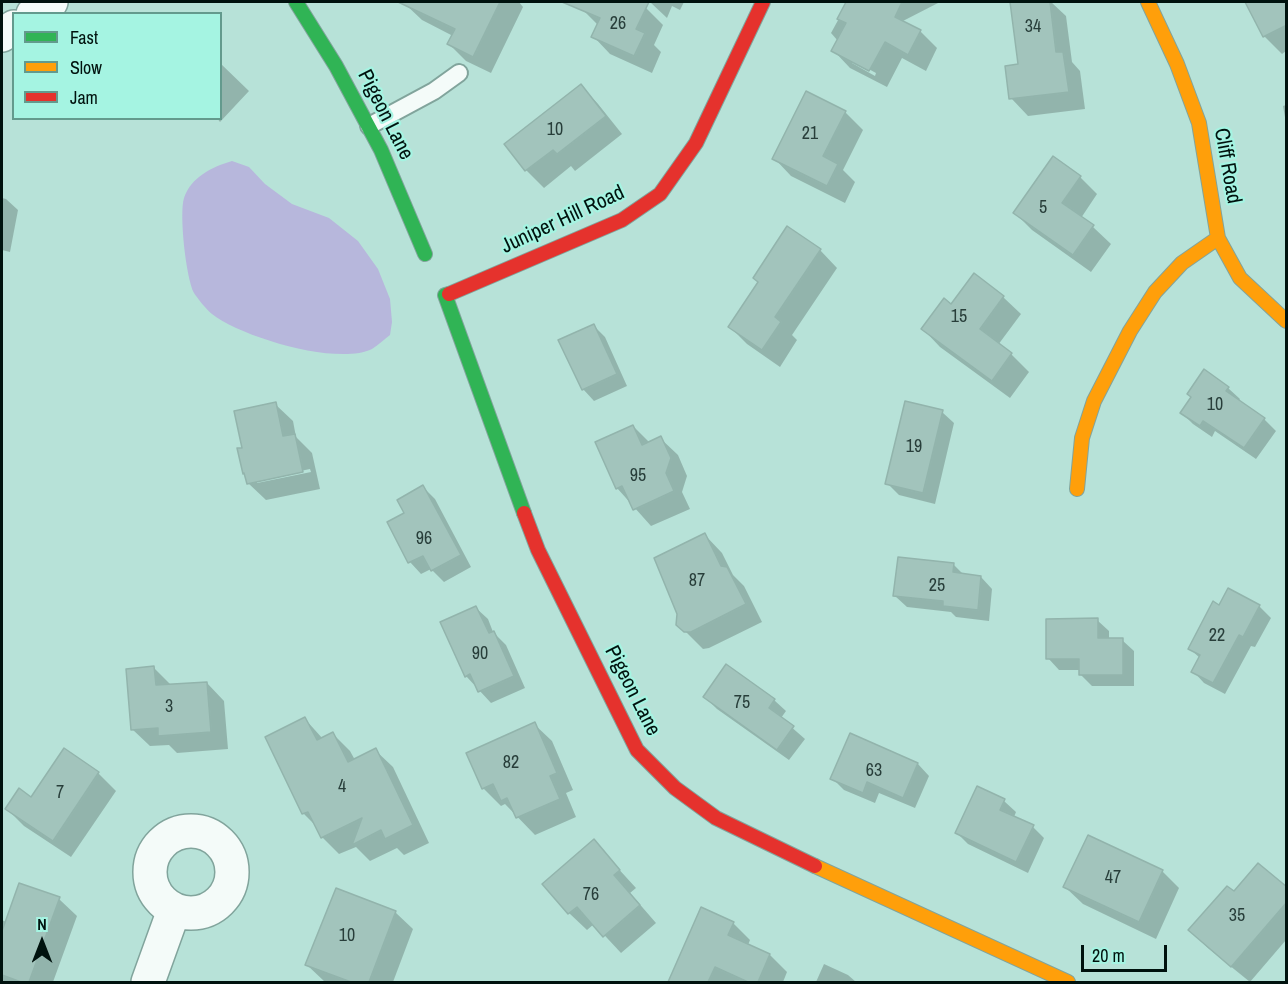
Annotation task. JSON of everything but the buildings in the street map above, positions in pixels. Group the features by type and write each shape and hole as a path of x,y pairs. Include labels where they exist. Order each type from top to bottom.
{"street":[{"path":"36,12 51,2"},
{"name":"Pigeon Lane","path":"296,2 336,66 369,126 425,254"},
{"name":"Juniper Hill Road","path":"445,295 622,220 660,194 696,143 763,2"},
{"name":"Cliff Road","path":"1148,2 1177,64 1199,123 1218,238 1240,278 1287,321"},
{"path":"1077,489 1082,438 1094,401 1130,331 1155,292 1182,263 1218,238"},
{"name":"Pigeon Lane","path":"445,295 538,550 637,750 675,788 716,818 793,856 1068,982"},
{"path":"148,982 174,910"}],"lane":[{"path":"369,126 434,91 459,73"}],"water":[{"path":"232,161 249,167 265,184 292,204 329,218 358,241 378,269 390,299 392,322 390,335 372,349 356,353 336,354 314,351 266,340 244,332 226,323 205,307 194,293 188,274 183,231 184,198 192,184 203,174"}],"traffic: fast":[{"path":"296,2 336,66 381,150 425,254"},
{"path":"449,294 445,295 524,513"}],"traffic: slow":[{"path":"1148,2 1177,64 1199,123 1218,238 1240,278 1286,321"},
{"path":"1077,489 1082,438 1094,401 1130,331 1155,292 1182,263 1218,238"},
{"path":"815,866 1068,982"}],"traffic: jam":[{"path":"449,294 622,220 660,194 696,143 763,2"},
{"path":"524,513 538,550 637,750 675,788 716,818 815,866"}]}
